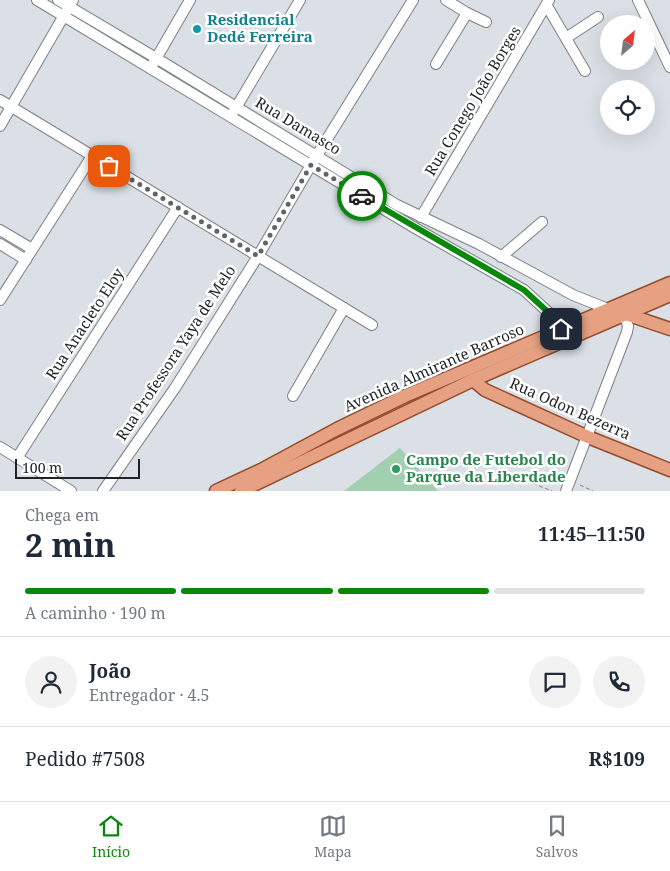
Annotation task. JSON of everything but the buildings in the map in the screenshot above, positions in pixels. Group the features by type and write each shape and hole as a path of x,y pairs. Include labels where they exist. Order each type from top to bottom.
{"main road":[{"name":"Avenida Almirante Barroso","path":"216,491 262,470 337,428 406,396 670,283"},
{"name":"Avenida Almirante Barroso","path":"241,491 473,380 670,295"},
{"path":"608,309 670,329"},
{"path":"473,380 478,365"},
{"name":"Rua Odon Bezerra","path":"473,380 485,390 588,437 670,470"}],"street":[{"name":"Rua Damasco","path":"37,0 68,8 156,58 397,205 479,244 573,295 608,309"},
{"name":"Rua Damasco","path":"58,0 150,68 415,228 524,290 548,312 561,329"},
{"path":"150,68 190,0"},
{"path":"231,116 300,0"},
{"name":"Rua Professora Yaya de Melo","path":"103,491 174,388 258,256 317,155 412,0"},
{"path":"446,0 486,22"},
{"path":"638,0 670,67"},
{"path":"548,3 585,72"},
{"name":"Rua Conego João Borges","path":"421,217 548,3"},
{"path":"0,126 68,8"},
{"path":"436,64 467,13"},
{"path":"566,38 598,17"},
{"path":"0,100 372,325"},
{"path":"0,300 92,156"},
{"name":"Rua Anacleto Eloy","path":"17,458 178,207"},
{"path":"501,257 542,222"},
{"path":"0,230 32,249"},
{"path":"0,244 26,260"},
{"path":"293,396 344,308"},
{"path":"566,491 627,332 627,319 624,314"},
{"path":"0,447 71,491"}],"path":[{"path":"570,480 593,491"},
{"path":"527,481 552,491"}],"green space":[{"name":"Campo de Futebol do Parque da Liberdade","path":"400,448 438,491 344,491"}],"way so far":[{"path":"109,166 258,256 311,165 362,196"}],"place":[{"name":"Residencial Dedé Ferreira","path":"197,29"},
{"name":"Campo de Futebol do Parque da Liberdade","path":"396,469"}],"route":[{"path":"362,196 524,290 548,312 561,329"}]}
